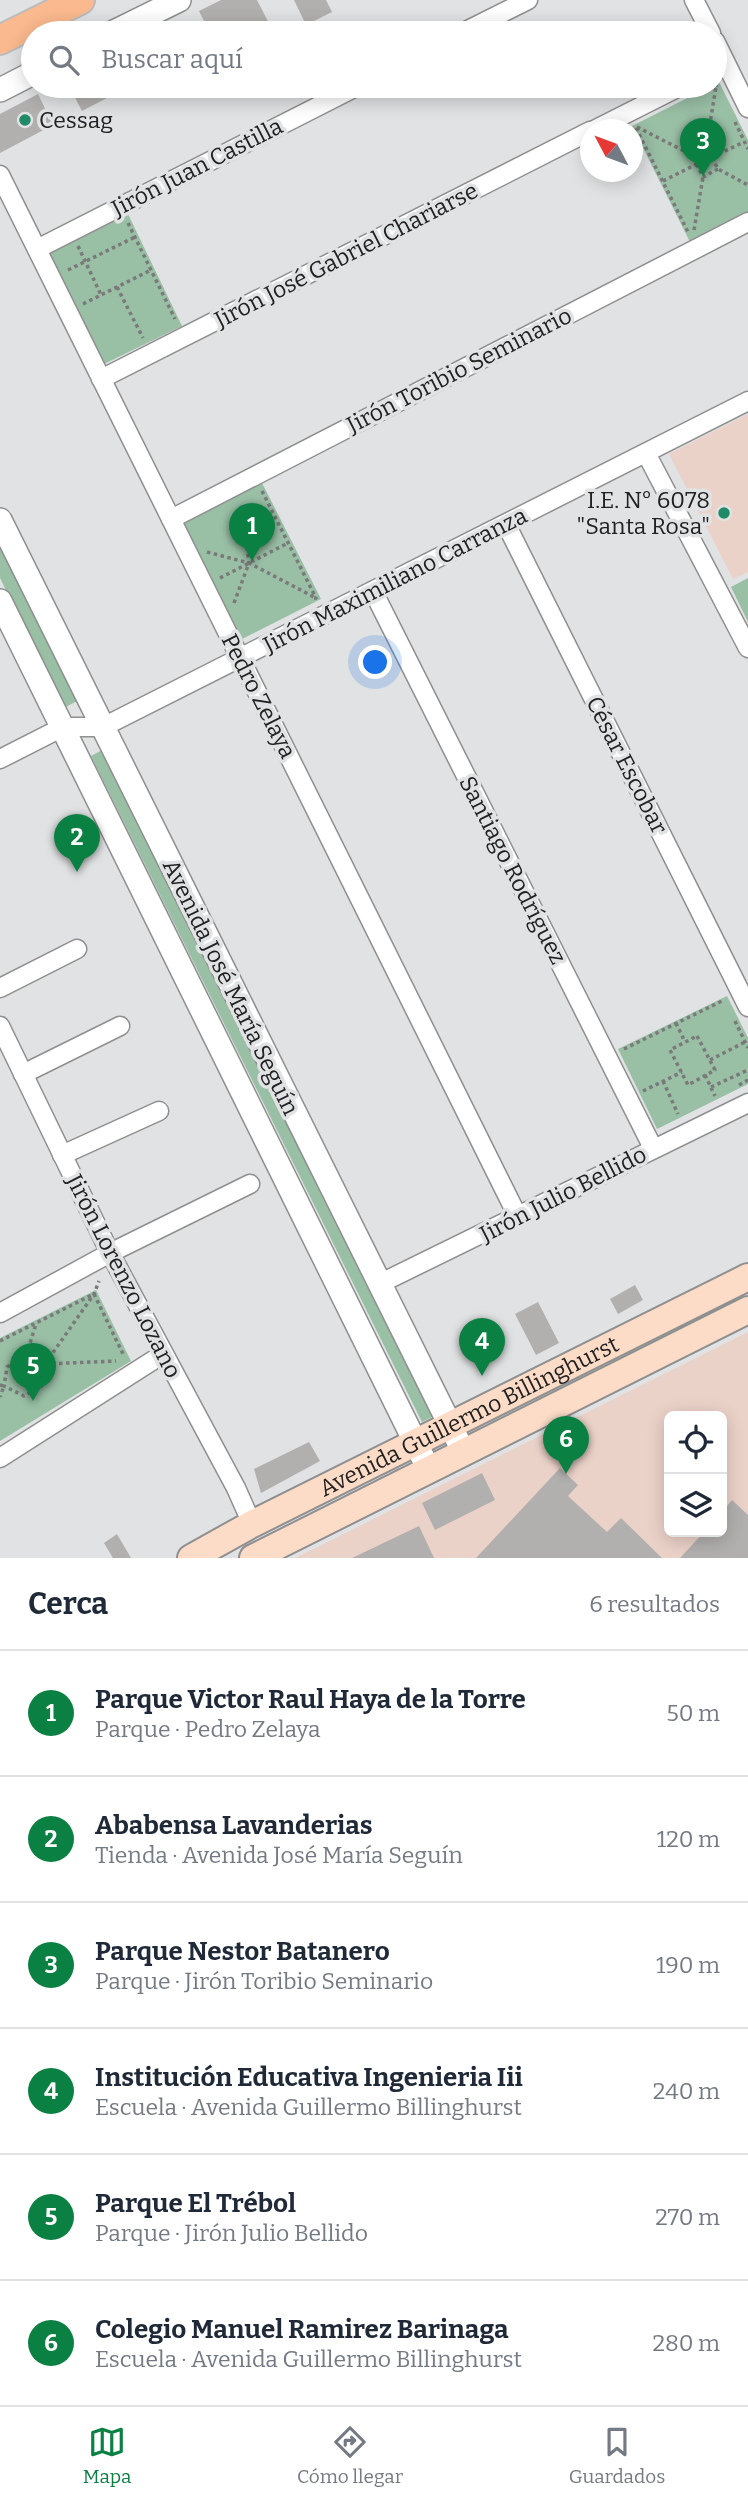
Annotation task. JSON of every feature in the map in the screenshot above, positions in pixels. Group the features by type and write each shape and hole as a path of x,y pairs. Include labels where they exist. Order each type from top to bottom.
{"main road":[{"path":"38,21 80,0"},
{"path":"0,40 21,30"},
{"name":"Avenida Guillermo Billinghurst","path":"191,1558 252,1524 748,1277"},
{"name":"Avenida Guillermo Billinghurst","path":"253,1558 748,1310"}],"street":[{"path":"136,21 178,0"},
{"path":"486,21 528,0"},
{"path":"694,0 705,21"},
{"path":"0,90 21,79"},
{"path":"727,82 748,108"},
{"name":"Jirón Juan Castilla","path":"37,248 334,98"},
{"name":"Jirón José Gabriel Chariarse","path":"632,119 673,98"},
{"name":"Jirón José Gabriel Chariarse","path":"102,379 580,136"},
{"name":"Pedro Zelaya","path":"0,175 519,1217"},
{"name":"Jirón Toribio Seminario","path":"171,519 748,222"},
{"name":"Jirón Maximiliano Carranza","path":"0,759 63,727 103,727 748,401"},
{"path":"646,453 748,648"},
{"name":"Avenida José María Seguín","path":"0,520 464,1453"},
{"name":"César Escobar","path":"506,524 748,1007"},
{"name":"Santiago Rodríguez","path":"373,591 653,1148"},
{"name":"Avenida José María Seguín","path":"0,601 429,1470"},
{"path":"0,988 77,949"},
{"name":"Jirón Lorenzo Lozano","path":"0,1026 110,1253 252,1524"},
{"path":"23,1074 120,1026"},
{"name":"Jirón Julio Bellido","path":"379,1284 748,1103"},
{"path":"62,1155 159,1111"},
{"path":"0,1313 110,1253 250,1184"},
{"path":"0,1458 163,1354"}],"path":[{"path":"714,98 706,147 718,169 748,185"},
{"path":"733,119 748,149"},
{"path":"643,120 647,120"},
{"path":"643,126 692,155 703,177 692,239 643,141"},
{"path":"712,158 744,142"},
{"path":"692,155 706,147"},
{"path":"663,181 697,164"},
{"path":"703,177 718,169"},
{"path":"124,215 178,326"},
{"path":"62,273 135,237"},
{"path":"75,239 102,295"},
{"path":"78,307 151,270"},
{"path":"117,287 145,342"},
{"path":"260,487 316,597"},
{"path":"231,612 249,563 240,497"},
{"path":"215,580 288,543"},
{"path":"205,560 200,550 249,563 316,597"},
{"path":"304,604 316,597"},
{"path":"621,1050 725,999 748,1048"},
{"path":"676,1023 685,1042"},
{"path":"697,1036 710,1060 715,1070 688,1085 670,1050 697,1036"},
{"path":"710,1060 745,1042"},
{"path":"711,1087 748,1070"},
{"path":"636,1082 641,1092 682,1072"},
{"path":"705,1075 715,1096"},
{"path":"737,1085 748,1080"},
{"path":"663,1081 678,1114 668,1119"},
{"path":"2,1385 24,1396 43,1385 45,1364 94,1294 110,1253"},
{"path":"0,1341 94,1294"},
{"path":"94,1294 126,1361"},
{"path":"0,1397 7,1367 26,1356 37,1323"},
{"path":"26,1356 45,1364 126,1361"},
{"path":"115,1368 126,1361"}],"shaded area":[{"name":"I.E. N° 6078 \"Santa Rosa\"","path":"748,414 748,572 733,579 669,454"},
{"path":"748,1332 748,1558 295,1558"}],"green space":[{"path":"687,98 727,98 748,140 748,212 690,242 643,148 643,120"},
{"path":"127,212 182,326 102,365 46,251"},
{"path":"262,483 321,599 242,639 184,523"},
{"path":"0,544 77,701 64,708 0,578"},
{"path":"748,578 748,622 731,587"},
{"path":"106,748 434,1416 422,1422 91,756"},
{"path":"727,996 748,1038 748,1084 657,1129 618,1049"},
{"path":"96,1290 131,1361 0,1441 0,1338"}],"building":[{"path":"221,0 257,0 268,21 204,21 199,11"},
{"path":"294,0 326,0 332,12 314,21 304,21"},
{"name":"Cessag","path":"30,98 40,98 53,125 0,153 0,114"},
{"path":"75,98 107,98 82,111"},
{"path":"635,1285 643,1300 618,1314 610,1299"},
{"path":"538,1302 559,1343 536,1355 515,1314"},
{"path":"309,1442 320,1461 261,1493 254,1469"},
{"path":"560,1468 578,1485 568,1496 607,1532 621,1518 662,1558 476,1558"},
{"path":"482,1473 495,1500 435,1530 422,1503"},
{"path":"732,1500 748,1515 748,1558 680,1558 699,1537 727,1537 727,1506"},
{"path":"419,1526 434,1558 352,1558"},
{"path":"117,1534 131,1558 113,1558 104,1543"}],"place":[{"name":"Cessag","path":"25,120"},
{"name":"Parque Nestor Batanero","path":"703,176"},
{"name":"I.E. N° 6078 \"Santa Rosa\"","path":"724,513"},
{"name":"Parque Victor Raul Haya de la Torre","path":"252,561"},
{"name":"Ababensa Lavanderias","path":"77,872"},
{"name":"Institución Educativa Ingenieria Iii","path":"482,1376"},
{"name":"Parque El Trébol","path":"33,1401"},
{"name":"Colegio Manuel Ramirez Barinaga","path":"566,1474"}]}
